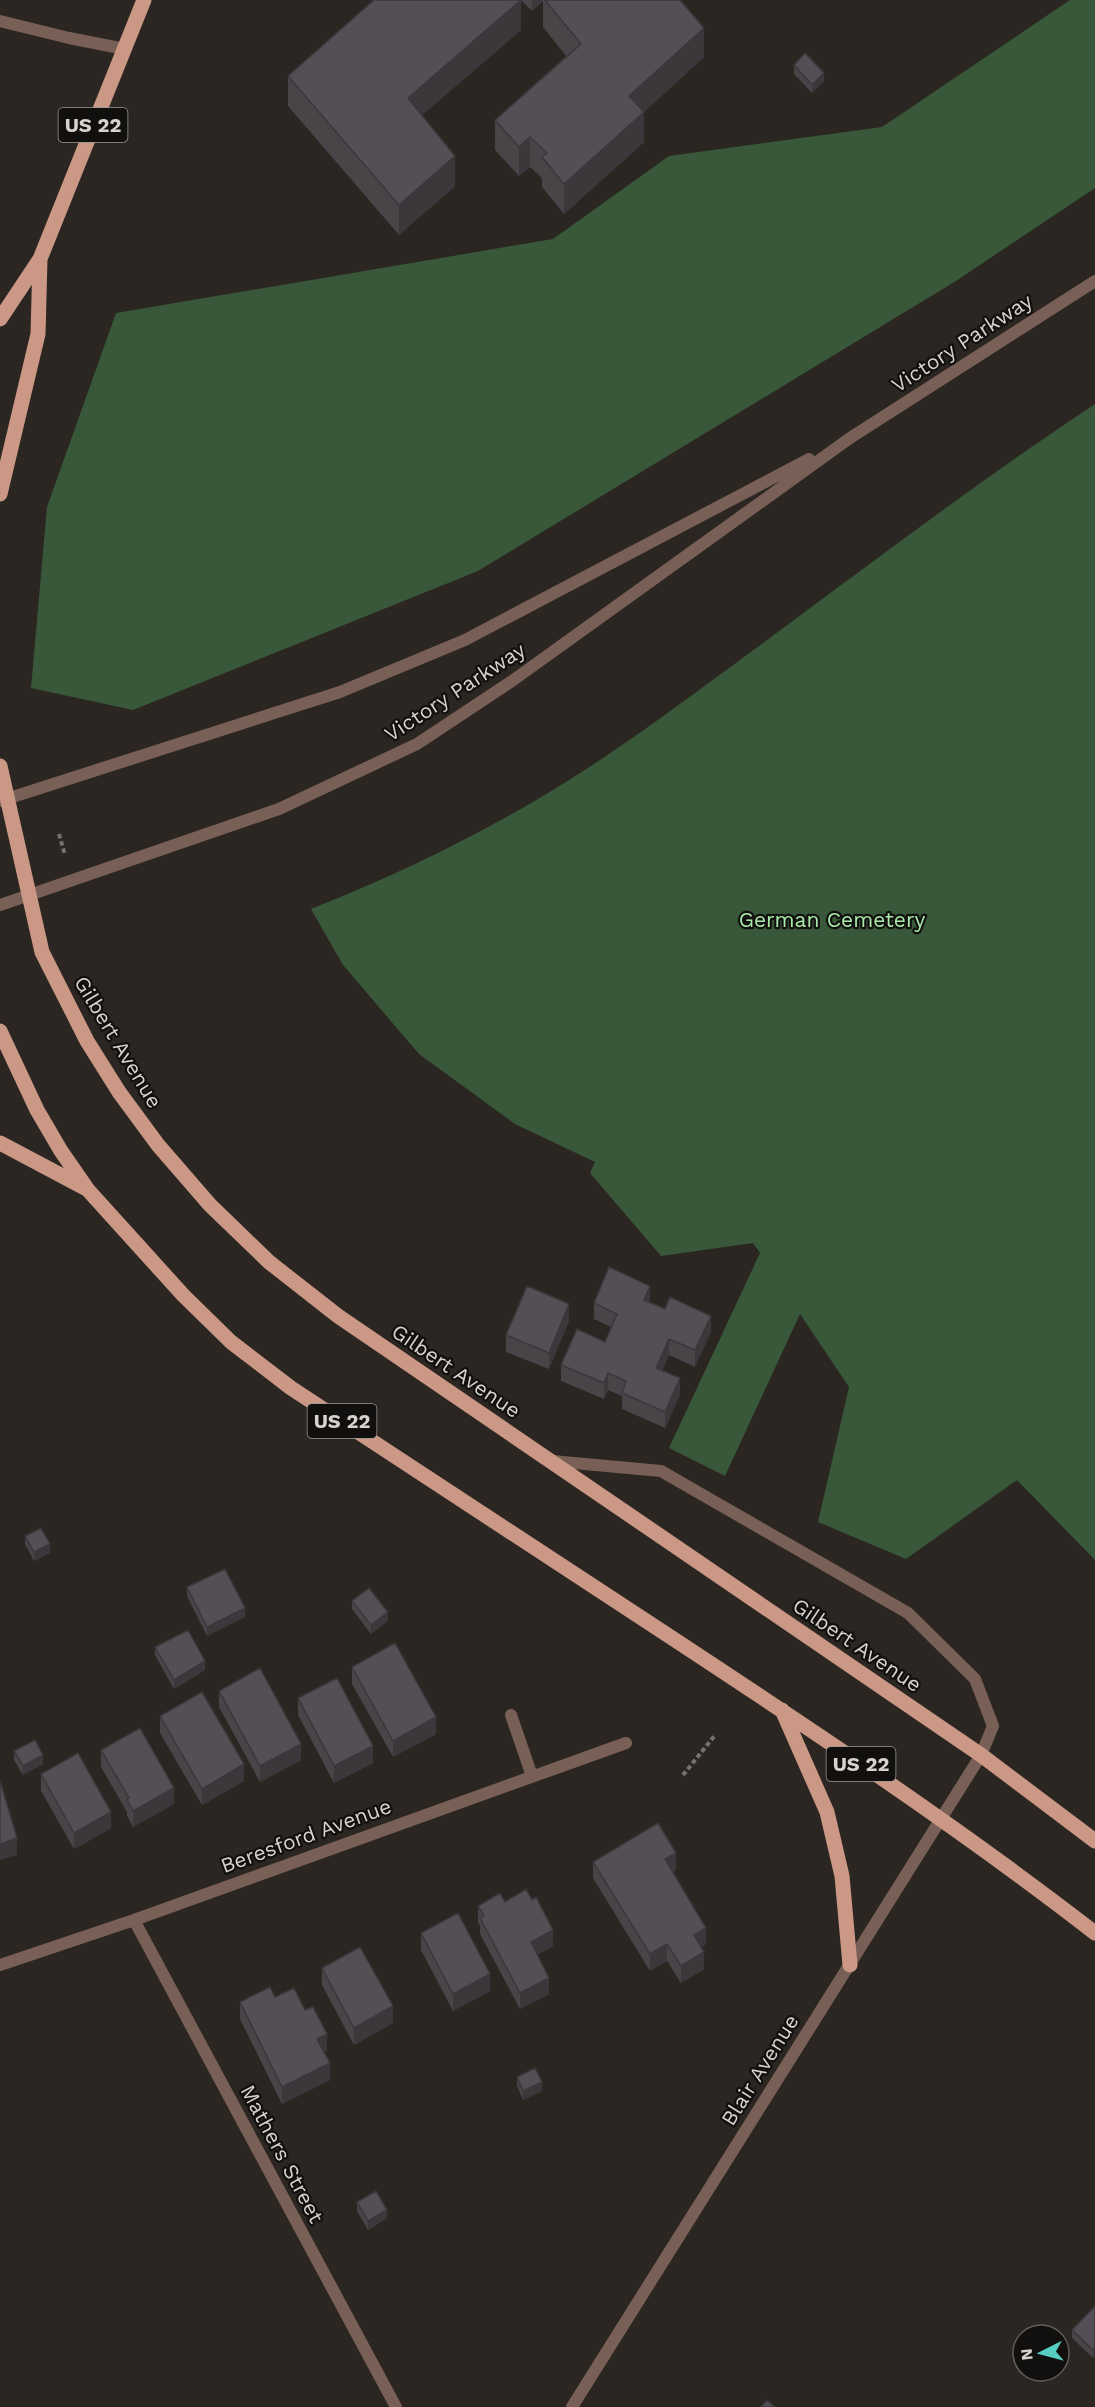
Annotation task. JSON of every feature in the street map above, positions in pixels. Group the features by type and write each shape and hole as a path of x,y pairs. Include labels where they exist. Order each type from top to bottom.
{"main road":[{"name":"US 22","path":"0,319 40,259 144,0"},
{"name":"US 22","path":"0,494 2,470 38,334 40,259"},
{"name":"Gilbert Avenue","path":"0,766 4,800 42,952 87,1041 119,1092 158,1145 210,1205 269,1262 338,1316 981,1755 1095,1841"},
{"name":"US 22","path":"0,1032 37,1110 61,1151 88,1190 183,1295 231,1342 291,1388 782,1710 941,1818 1095,1933"},
{"path":"0,1143 88,1190"},
{"path":"782,1710 827,1812 842,1876 850,1965"}],"street":[{"path":"0,21 125,49"},
{"name":"Victory Parkway","path":"0,905 279,809 417,744 512,681 850,438 1095,281"},
{"name":"Victory Parkway","path":"4,800 340,692 465,640 850,438"},
{"name":"Blair Avenue","path":"552,1461 660,1471 908,1613 975,1679 993,1726 981,1755 572,2407"},
{"path":"511,1715 532,1776"},
{"name":"Beresford Avenue","path":"0,1965 134,1920 626,1743"},
{"name":"Mathers Street","path":"134,1920 396,2407"}],"path":[{"path":"58,834 66,859"},
{"path":"683,1775 716,1734"}],"green space":[{"path":"1070,0 1095,0 1095,188 956,281 478,571 133,710 31,688 47,507 116,313 553,239 669,156 882,127"},
{"name":"German Cemetery","path":"1095,404 1095,1560 1017,1480 906,1559 818,1522 849,1387 800,1314 725,1476 669,1448 760,1253 753,1243 661,1256 590,1173 595,1162 515,1124 419,1054 343,965 311,909 383,879 455,845 591,766 672,710 964,495"}],"building":[{"path":"374,0 521,0 408,98 455,156 399,205 288,76"},
{"path":"545,0 680,0 704,28 629,96 644,112 564,184 542,157 547,153 530,137 519,147 495,120 581,44"},
{"path":"805,53 824,73 812,85 794,65"},
{"path":"609,1267 650,1286 644,1300 665,1309 670,1297 711,1316 695,1350 669,1339 656,1368 680,1378 665,1412 622,1393 626,1381 608,1373 604,1383 561,1365 577,1329 605,1342 617,1314 594,1303"},
{"path":"527,1286 569,1304 549,1353 506,1335"},
{"path":"41,1528 50,1544 34,1552 25,1536"},
{"path":"225,1569 245,1608 207,1627 187,1587"},
{"path":"369,1588 388,1612 371,1625 352,1601"},
{"path":"188,1630 205,1661 174,1680 155,1647"},
{"path":"395,1643 436,1717 393,1741 352,1667"},
{"path":"260,1668 301,1744 260,1766 219,1691"},
{"path":"337,1678 373,1746 334,1766 298,1698"},
{"path":"202,1692 244,1764 202,1789 160,1716"},
{"path":"140,1728 174,1788 133,1811 127,1800 129,1798 101,1750"},
{"path":"35,1740 43,1755 23,1766 14,1751"},
{"path":"78,1753 111,1812 74,1833 41,1774"},
{"path":"0,1781 17,1838 0,1844"},
{"path":"658,1823 676,1853 665,1859 706,1928 694,1935 704,1952 681,1966 667,1944 650,1954 593,1862"},
{"path":"526,1889 532,1900 536,1897 553,1930 531,1942 549,1978 520,1993 480,1918 484,1916 478,1906 500,1893 505,1902"},
{"path":"458,1913 490,1974 453,1994 421,1933"},
{"path":"360,1947 393,2006 354,2028 322,1968"},
{"path":"270,1987 275,1997 294,1988 305,2010 313,2007 327,2034 317,2039 330,2063 282,2087 240,2002"},
{"path":"535,2068 542,2082 523,2091 517,2077"},
{"path":"376,2191 387,2210 368,2221 357,2202"},
{"path":"1095,2306 1095,2347 1093,2350 1072,2330"},
{"path":"767,2400 775,2407 761,2407"}]}
